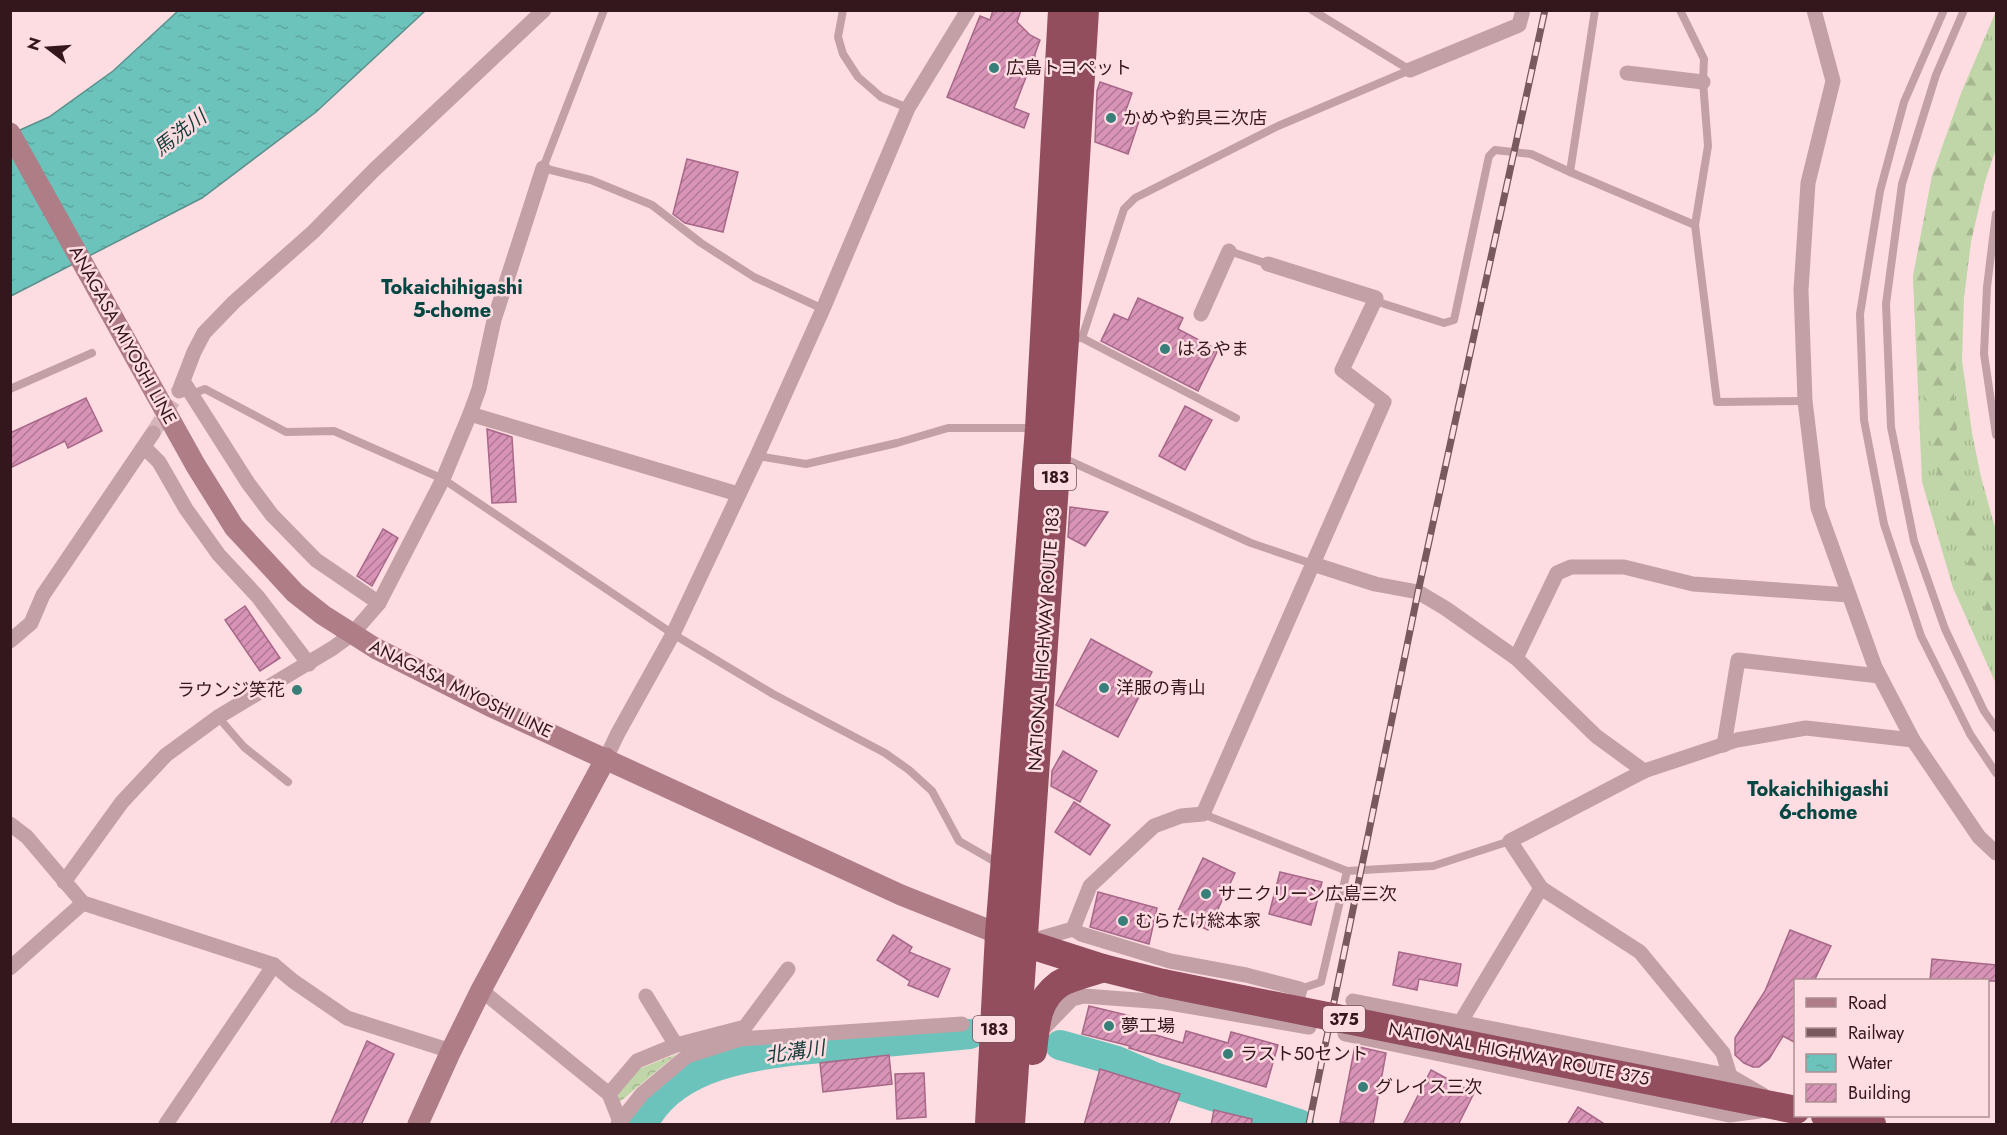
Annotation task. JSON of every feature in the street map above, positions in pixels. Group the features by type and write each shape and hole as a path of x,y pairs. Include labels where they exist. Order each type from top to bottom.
{"highway":[{"name":"NATIONAL HIGHWAY ROUTE 183","path":"1004,1122 1011,939 1051,437 1062,10"},
{"name":"NATIONAL HIGHWAY ROUTE 183","path":"1011,939 1005,868 1051,437 1074,339 1085,10"},
{"name":"NATIONAL HIGHWAY ROUTE 375","path":"1011,939 1103,968 1162,983 1526,1056 1787,1114"},
{"path":"1004,1122 1032,1061 1037,1015 1046,997 1058,984 1103,968"},
{"path":"1830,1117 1872,1125"}],"main road":[{"name":"ANAGASA MIYOSHI LINE","path":"10,133 196,466 234,527 295,593 352,634 407,666 901,895 1011,939"},
{"path":"418,1125 481,990 606,758"}],"street":[{"path":"380,603 316,561 272,515 248,483 185,389 194,352 204,333 234,302 313,232 373,171 544,10"},
{"path":"606,758 673,634 757,456 823,309 908,108 968,10"},
{"path":"1410,70 1519,25 1523,10"},
{"path":"1814,10 1833,81 1808,183 1801,290 1805,401 1818,508 1879,676 1913,740 1979,837 1996,854"},
{"path":"1628,73 1703,82"},
{"path":"64,882 122,802 166,755 218,717 309,664 352,634 380,603 443,480 470,414 479,389 495,320 543,168"},
{"path":"1201,314 1229,251"},
{"path":"1073,929 1090,886 1154,826 1181,816 1203,814 1384,402 1342,370 1376,298 1268,264"},
{"path":"470,414 738,494"},
{"path":"10,641 30,623 43,595 153,433"},
{"path":"144,447 159,462 186,509 219,555 258,597 309,664"},
{"path":"1312,564 1375,584 1418,592 1445,608 1516,658 1596,736 1644,771"},
{"path":"1516,658 1557,573 1571,567 1624,567 1693,584 1849,595"},
{"path":"1724,745 1738,660 1879,676"},
{"path":"1730,1076 1723,1053 1641,952 1541,888 1510,841 1644,771 1737,740 1806,728 1913,740"},
{"path":"10,824 27,837 83,903 274,964 293,981 347,1018 451,1051"},
{"path":"1460,1023 1541,888"},
{"path":"10,968 83,903"},
{"path":"1011,939 1073,929 1081,934 1170,961 1246,975 1300,989 1291,1023"},
{"path":"166,1125 274,964"},
{"path":"609,1094 637,1060 676,1045 745,1027 788,969"},
{"path":"481,990 609,1094 619,1124"},
{"path":"646,996 676,1045"},
{"path":"1034,1038 1072,999 1084,996 1164,1002 1309,1027"},
{"path":"1353,1001 1730,1076 1787,1114"},
{"path":"619,1124 642,1094 687,1056 740,1039 962,1024"},
{"path":"1346,1034 1729,1115 1787,1114"}],"lane":[{"path":"604,10 543,168 591,180 652,205 701,243 754,277 823,309"},
{"path":"843,10 838,37 843,54 858,77 880,97 908,108"},
{"path":"1312,10 1410,70"},
{"path":"1570,172 1596,10"},
{"path":"1680,10 1704,59 1703,82 1708,146 1695,225 1717,402 1805,401"},
{"path":"1944,10 1904,102 1880,191 1860,314 1864,420 1884,524 1921,636 1970,734 1996,773"},
{"path":"1964,10 1936,75 1902,184 1886,304 1891,427 1914,541 1945,629 1984,711 1996,728"},
{"path":"1236,418 1074,339 1124,209 1135,198 1278,126 1410,70"},
{"path":"1375,301 1444,323 1454,320 1489,156 1495,150 1531,154 1695,225"},
{"path":"1996,214 1987,287 1984,354 1996,432"},
{"path":"1229,251 1268,264"},
{"path":"10,389 92,353"},
{"path":"185,389 206,389 286,432 334,431 443,480 673,634 773,694 893,759 932,790 959,842 1005,868"},
{"path":"757,456 806,464 897,443 948,428 1051,437 1251,543 1312,564"},
{"path":"218,717 244,747 288,782"},
{"path":"1203,814 1347,871 1433,866 1510,841"},
{"path":"1300,989 1321,982 1347,871"},
{"path":"1399,1046 1406,1012"}],"green space":[{"path":"1996,11 1996,148 1985,181 1971,241 1964,297 1962,360 1972,433 1996,531 1996,684 1953,588 1922,482 1913,277 1932,176 1962,91"},
{"path":"1996,29 1996,148 1985,181 1971,241 1953,383 1960,468 1981,547 1996,586 1996,631 1991,624 1946,511 1929,431 1917,355 1913,277 1932,176 1962,91"},
{"path":"677,1054 615,1106 609,1094 636,1070"}],"water":[{"name":"馬洗川","path":"178,11 425,11 316,112 202,198 11,296 11,134 49,117 113,71"}],"building":[{"name":"広島トヨペット","path":"993,10 1021,10 1017,22 1030,35 1040,40 1035,61 1028,72 1014,108 1029,114 1024,128 947,97 980,16 990,20"},
{"name":"かめや釣具三次店","path":"1100,82 1132,93 1124,116 1139,121 1128,154 1095,142 1097,91"},
{"path":"687,159 738,172 723,232 685,223 673,214"},
{"name":"はるやま","path":"1138,298 1183,318 1178,329 1218,350 1198,391 1101,341 1114,314 1128,320"},
{"path":"86,398 102,431 68,448 65,441 10,468 10,433"},
{"path":"1185,406 1212,420 1185,470 1159,456"},
{"path":"487,429 512,437 516,502 492,503"},
{"path":"1070,507 1108,512 1085,546 1068,537"},
{"path":"383,529 398,538 372,586 357,576"},
{"path":"245,606 280,658 260,671 225,620"},
{"name":"洋服の青山","path":"1091,639 1152,672 1118,737 1056,705"},
{"path":"1063,751 1097,771 1080,802 1051,786 1052,771"},
{"path":"1074,802 1110,825 1090,855 1055,832"},
{"name":"サニクリーン広島三次","path":"1203,858 1235,873 1208,930 1176,915"},
{"path":"1280,872 1322,882 1311,925 1269,914"},
{"name":"むらたけ総本家","path":"1098,892 1157,908 1149,944 1090,927"},
{"path":"1790,930 1831,946 1815,979 1794,979 1794,1042 1783,1036 1769,1059 1759,1067 1753,1067 1735,1055 1735,1038 1765,991"},
{"path":"893,935 912,947 909,952 950,969 938,997 908,985 910,981 877,960"},
{"path":"1399,952 1461,964 1457,986 1419,979 1417,990 1393,985"},
{"path":"1932,959 1996,965 1996,981 1930,979"},
{"path":"1089,1006 1135,1017 1132,1028 1183,1043 1186,1031 1228,1043 1231,1032 1278,1045 1266,1087 1082,1034"},
{"path":"367,1041 394,1054 361,1125 330,1125"},
{"name":"グレイス三次","path":"1355,1046 1386,1053 1373,1125 1340,1122"},
{"path":"889,1055 892,1084 823,1092 820,1063"},
{"path":"1100,1069 1180,1094 1168,1125 1084,1125"},
{"path":"1431,1070 1474,1093 1458,1125 1403,1125"},
{"path":"924,1073 926,1117 897,1119 895,1074"},
{"path":"1578,1107 1606,1125 1567,1125"},
{"path":"1214,1110 1252,1119 1251,1125 1211,1125"}],"waterway":[{"name":"北溝川","path":"643,1124 654,1106 669,1091 686,1079 725,1063 789,1051 970,1034"},
{"name":"北溝川","path":"1060,1045 1117,1061 1154,1077 1299,1124"}],"tunnel":[{"path":"153,433 179,391"}],"railway":[{"path":"1309,1124 1418,592 1545,10"}],"place":[{"name":"広島トヨペット","path":"994,68"},
{"name":"かめや釣具三次店","path":"1111,118"},
{"name":"はるやま","path":"1165,349"},
{"name":"洋服の青山","path":"1104,688"},
{"name":"ラウンジ笑花","path":"297,690"},
{"name":"サニクリーン広島三次","path":"1206,894"},
{"name":"むらたけ総本家","path":"1123,921"},
{"name":"夢工場","path":"1109,1026"},
{"name":"ラスト50セント","path":"1228,1054"},
{"name":"グレイス三次","path":"1363,1087"}],"district":[{"name":"Tokaichihigashi 5-chome","path":"452,298"},
{"name":"Tokaichihigashi 6-chome","path":"1818,800"}]}
